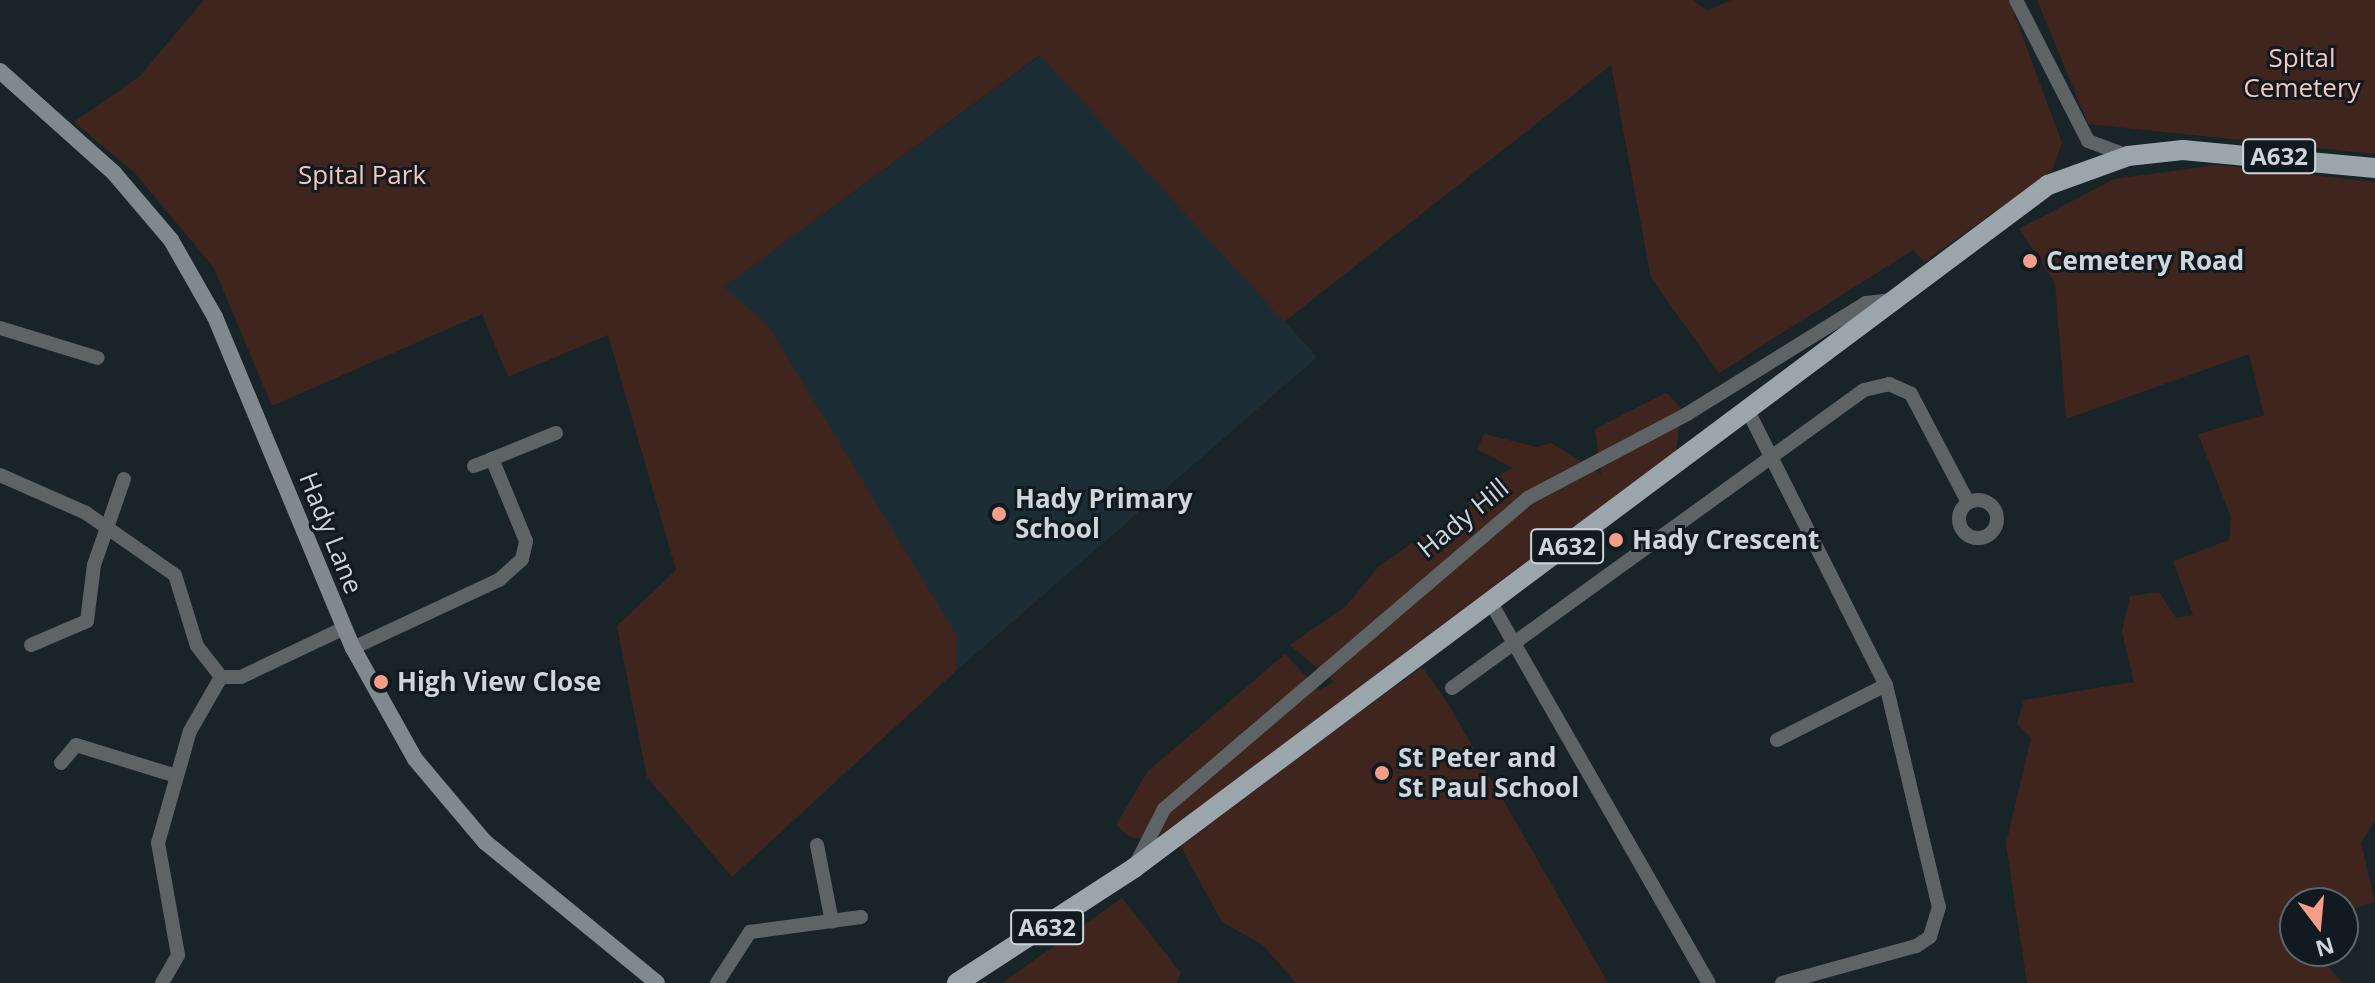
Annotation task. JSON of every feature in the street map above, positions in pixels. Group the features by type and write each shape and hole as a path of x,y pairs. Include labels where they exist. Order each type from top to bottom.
{"main road":[{"name":"Hady Hill","path":"957,983 1134,868 2048,185 2128,156 2183,150 2375,168"}],"street":[{"path":"2016,0 2067,108 2088,141 2128,156"},
{"name":"Hady Lane","path":"0,71 114,173 171,240 215,317 353,648 415,759 485,842 657,983"},
{"name":"Hady Hill","path":"1134,868 1164,809 1516,507 1687,414 1866,303 1894,300"},
{"path":"0,328 98,358"},
{"path":"1452,688 1772,451 1842,403 1889,384 1911,394 1968,502"},
{"path":"1748,411 1772,451 1886,685 1939,922 1916,946 1782,983"},
{"path":"474,466 556,433"},
{"path":"353,648 499,580 522,559 526,541 492,459"},
{"path":"0,475 105,525 175,575 197,646 221,677"},
{"path":"31,645 87,621 105,525 124,479"},
{"path":"1491,603 1519,641 1709,983"},
{"path":"221,677 241,677 344,628"},
{"path":"162,983 178,955 158,843 176,776 221,677"},
{"path":"1777,740 1886,685"},
{"path":"61,763 76,745 176,776"},
{"path":"817,845 832,922"},
{"path":"717,983 750,932 861,917"}],"shaded area":[{"name":"Hady Primary School","path":"1041,55 1317,357 956,671 724,287"}],"green space":[{"name":"Spital Park","path":"204,0 1693,0 1707,11 1731,0 2009,0 2062,143 2052,171 1924,262 1913,250 1719,373 1651,278 1611,65 1284,322 1040,55 724,287 767,324 957,636 956,671 732,877 647,777 617,626 676,570 608,335 508,377 482,314 272,406 214,268 134,172 74,122 140,76"},
{"name":"Spital Cemetery","path":"2037,0 2375,0 2375,154 2088,124"},
{"path":"2218,165 2375,182 2375,820 2361,843 2375,902 2359,907 2359,887 2279,887 2279,967 2328,967 2343,983 2027,983 2006,844 2031,738 2017,724 2024,700 2134,682 2122,632 2130,596 2159,592 2176,618 2193,615 2173,561 2229,540 2231,517 2198,434 2264,415 2249,354 2066,419 2055,283 2019,229 2114,179"},
{"path":"1666,393 1681,407 1675,462 1152,841 1130,837 1116,825 1147,772 1285,654 1319,690 1334,682 1290,645 1345,607 1379,566 1431,530 1448,529 1484,483 1513,468 1477,449 1484,434 1537,447 1551,443 1601,474 1595,429"},
{"name":"St Peter and St Paul School","path":"1422,667 1447,702 1608,983 1296,983 1263,945 1222,922 1179,844"},
{"path":"1122,898 1181,973 1177,983 1002,983"}],"place":[{"name":"Cemetery Road","path":"2030,261"},
{"name":"Hady Primary School","path":"999,514"},
{"name":"Hady Crescent","path":"1616,540"},
{"name":"High View Close","path":"381,682"},
{"name":"St Peter and St Paul School","path":"1382,773"}]}
